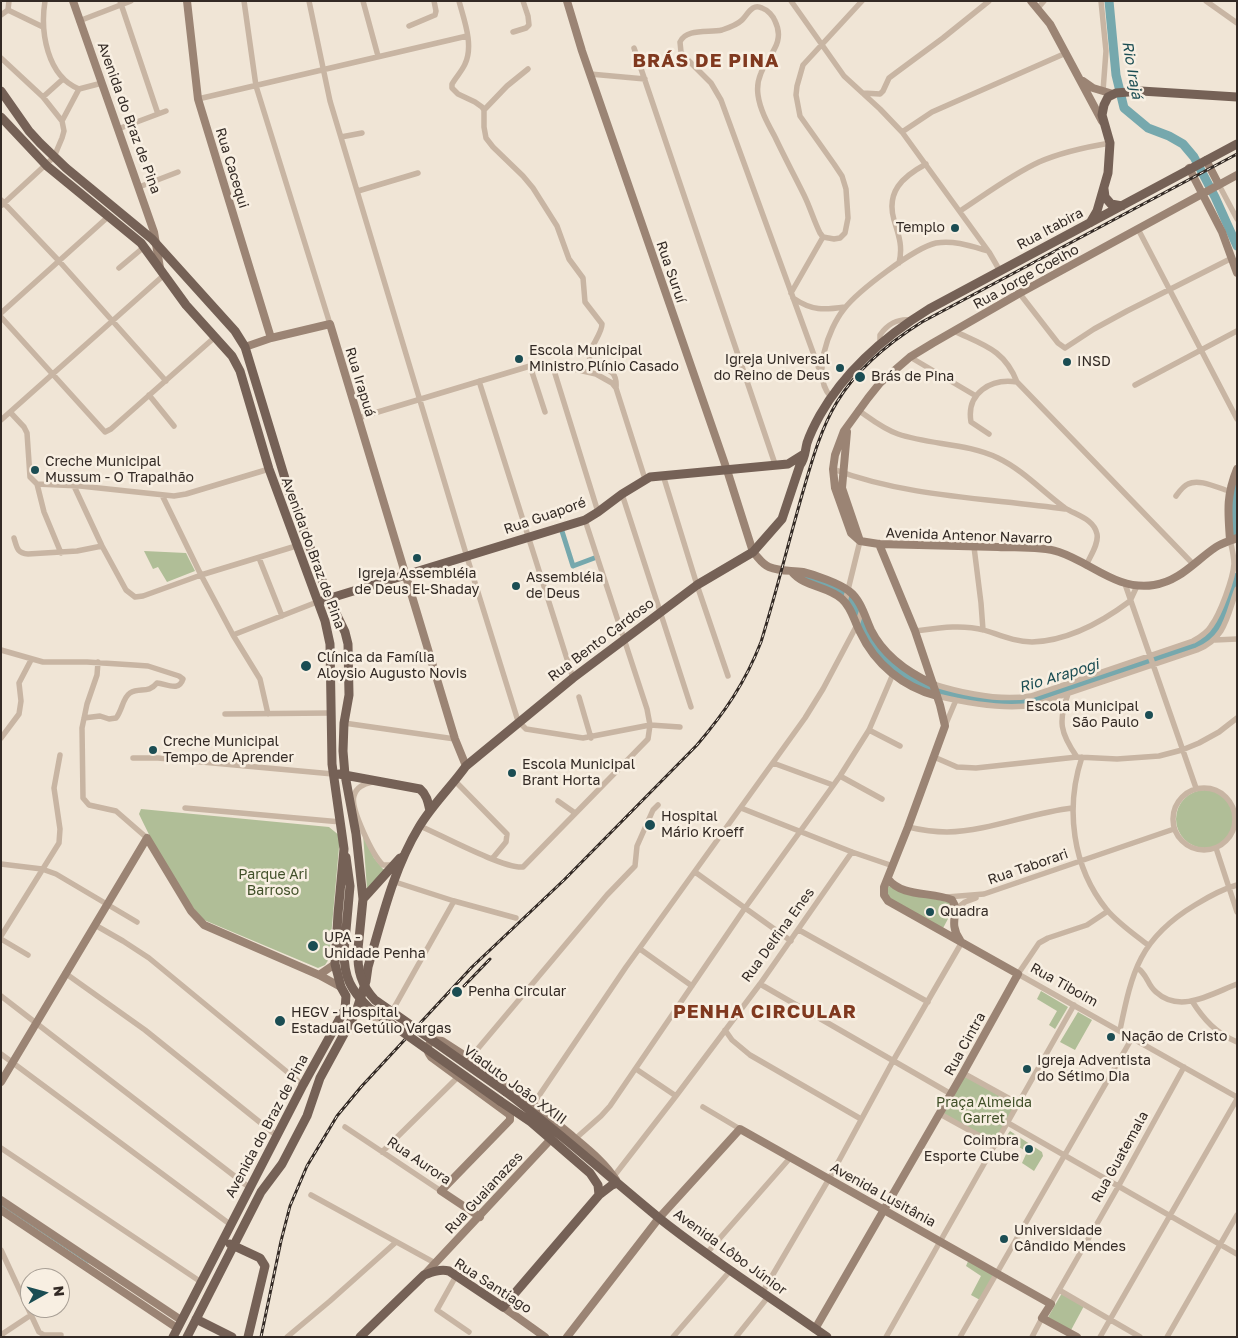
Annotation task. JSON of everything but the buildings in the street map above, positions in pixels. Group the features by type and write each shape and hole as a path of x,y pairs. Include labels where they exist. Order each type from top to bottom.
{"main road":[{"path":"1,91 30,131 54,157 140,228 157,245"},
{"path":"1088,225 1097,210 1108,173 1110,143 1103,122 1104,105 1108,97 1118,93 1141,91 1237,97"},
{"path":"1,117 47,166 144,246 162,271"},
{"name":"Rua Itabira","path":"804,454 814,426 831,397 850,373 880,344 910,320 1237,144"},
{"path":"1104,189 1108,202 1114,206 1122,206"},
{"name":"Avenida do Braz de Pina","path":"157,245 235,331 245,347 288,485 329,598 345,632 348,644 349,695 344,723 343,751 363,899"},
{"name":"Avenida do Braz de Pina","path":"162,271 186,305 232,356 240,372 269,469 325,621 330,644 330,713 333,774 344,849 338,914 336,966 346,999 345,1009 303,1085 177,1328"},
{"path":"788,464 804,454"},
{"name":"Rua Bento Cardoso","path":"406,851 430,811 456,782 466,766 518,721 697,585 753,552 782,519 800,465 804,460 804,454"},
{"name":"Rua Guaporé","path":"317,602 584,520 646,478 788,464"},
{"path":"788,464 795,467 798,472"},
{"path":"333,774 345,774 420,789 428,800 430,811"},
{"path":"344,849 350,886 344,952 345,973 356,995 369,1008 531,1122 590,1173 598,1185 600,1195"},
{"path":"363,899 406,851"},
{"name":"Avenida do Braz de Pina","path":"187,1337 261,1192 282,1164 307,1116 320,1078 356,1012 392,881 406,851"},
{"name":"Viaduto João XXIII","path":"363,899 358,969 362,982 375,1000 506,1092 602,1170"},
{"path":"336,966 350,981 358,982"},
{"path":"341,987 350,987 358,982 368,967"},
{"name":"Avenida Lôbo Júnior","path":"602,1170 659,1218 706,1254 821,1334"},
{"path":"503,1307 600,1195 617,1181"},
{"path":"223,1240 260,1258 264,1266 248,1337"},
{"name":"Rua Santiago","path":"424,1275 444,1270 503,1307"},
{"path":"360,1337 424,1275"},
{"path":"196,1318 232,1337"}],"street":[{"path":"1,15 8,10 9,1"},
{"path":"45,1 43,27 48,52 63,79 79,88 102,83"},
{"name":"Avenida do Braz de Pina","path":"73,1 139,187 157,245 162,271"},
{"path":"79,21 131,1"},
{"name":"Rua Cacequi","path":"187,1 198,99 271,338"},
{"name":"Rua Irapuá","path":"244,1 256,86 455,739 466,766"},
{"path":"309,1 323,70 341,137 518,721 526,730 574,738 591,738 650,725 680,727"},
{"path":"363,1 378,56"},
{"path":"409,26 435,15 434,1"},
{"path":"512,32 526,28 529,25 523,1"},
{"name":"Rua Suruí","path":"567,1 590,74 727,470 753,552"},
{"path":"791,1 844,76 902,132 990,252 1000,271"},
{"path":"831,397 826,390 721,100 711,83 681,52 680,42 685,35 729,28 742,20 748,11 757,6 767,11 774,19 778,27 778,45 765,63 760,75 758,97 766,120 823,237 834,240 840,238 845,233 848,218 846,189 842,176 800,116 796,95 799,75 804,66 862,1"},
{"path":"863,93 880,94 889,78 989,1"},
{"path":"1031,1 1041,4 1103,122"},
{"path":"1100,1 1106,51 1103,92"},
{"path":"1206,1 1237,23"},
{"path":"461,2 469,52 462,71 452,84 452,88 458,94 479,104 484,110 486,138 533,188 557,226 569,259 583,278 585,302 602,324 601,333 590,353 590,360 614,375 616,388 646,478"},
{"path":"121,4 158,114"},
{"path":"8,10 43,27"},
{"path":"198,99 467,36"},
{"path":"634,48 776,464"},
{"path":"902,132 932,112 1066,53"},
{"path":"1,58 43,98 62,121"},
{"path":"484,110 506,86 528,69"},
{"path":"590,74 645,78"},
{"path":"1078,75 1088,85 1103,92 1118,93"},
{"path":"43,98 63,79"},
{"path":"79,88 62,121 62,138 54,157 47,166 2,203 59,261 166,381"},
{"path":"118,129 166,111"},
{"path":"341,137 362,133"},
{"path":"960,211 1040,162 1073,150 1110,143"},
{"path":"1204,161 1237,219"},
{"path":"899,263 901,241 892,214 894,193 906,176 926,164"},
{"path":"1191,168 1205,193 1237,273"},
{"path":"139,187 178,172"},
{"path":"358,191 418,173"},
{"name":"Rua Jorge Coelho","path":"848,426 858,410 880,383 910,358 1020,294 1237,175"},
{"path":"1,313 109,216"},
{"path":"1138,229 1237,419"},
{"path":"792,296 823,237"},
{"path":"822,377 822,361 828,340 837,320 846,307 899,263 925,247 942,243 959,243 990,252"},
{"path":"119,268 144,246"},
{"path":"1020,294 1061,347 1064,348 1094,329 1232,258"},
{"path":"1,420 112,320 162,271"},
{"path":"792,296 803,305 811,308 822,310 846,307"},
{"path":"1,318 102,430 107,432 215,337"},
{"path":"245,347 271,338 330,324"},
{"path":"1134,386 1237,331"},
{"path":"954,332 986,345 999,353 1009,364 1017,382 1194,565"},
{"path":"910,358 976,396"},
{"path":"358,418 540,363 596,374 612,383 616,388"},
{"path":"552,364 598,512"},
{"path":"530,366 545,412"},
{"path":"988,434 971,422 969,412 976,396 991,384 1000,381 1017,382"},
{"path":"479,382 573,678"},
{"path":"149,396 174,426"},
{"path":"858,410 898,434 982,452 1009,464 1067,509 1089,521 1093,526 1096,532 1095,546 1086,566"},
{"path":"10,412 26,430 30,478 37,484 148,492 174,496 269,469"},
{"path":"848,426 834,455 833,469 835,488 851,533 853,537 860,541"},
{"path":"848,426 842,472 843,493 860,541 847,596 851,610 860,618 882,648 902,668 935,690 956,700 1018,707 1034,705 1068,694 1152,660 1193,641 1210,628 1224,600 1233,569 1234,539 1228,503 1229,491 1237,469"},
{"path":"833,469 879,483 915,490 1067,509"},
{"path":"663,475 728,676"},
{"path":"1176,496 1188,483 1193,482 1229,491"},
{"path":"37,484 44,512 61,553"},
{"path":"74,486 102,546 126,590 132,596 143,596 201,575 296,546"},
{"path":"622,494 691,707"},
{"path":"162,495 201,575 233,635 260,679 268,714"},
{"path":"420,826 492,859 513,867 523,867 601,786 643,746 648,738 650,725 648,709 584,520"},
{"path":"14,538 17,550 24,554 61,553 102,546"},
{"name":"Avenida Antenor Navarro","path":"860,541 880,544 1041,548 1067,555 1125,584 1137,586 1164,582 1181,575 1216,547 1234,539"},
{"path":"880,544 914,630 935,690 945,726"},
{"path":"974,547 983,630"},
{"path":"753,552 769,567 807,573 858,602 860,618 875,656 893,674 918,690 1012,698 1031,696 1152,660 1197,650 1215,640 1237,639"},
{"path":"260,558 282,616"},
{"path":"792,572 798,578 847,596"},
{"path":"1125,584 1196,788"},
{"path":"914,630 947,626 983,630 1009,639 1032,642 1051,640 1073,634 1111,616 1130,601 1137,586"},
{"path":"1215,640 1223,626 1237,589"},
{"path":"233,635 317,602"},
{"path":"534,1103 640,948 773,764 823,689 860,618"},
{"path":"1,650 31,660 148,666 182,677 183,681 178,686 156,683 152,688 129,694 116,718 109,719 100,716 84,718"},
{"path":"1,738 19,714 21,701 19,683 31,660"},
{"path":"98,662 97,675 84,718 82,736 83,798 89,805 116,811 147,838 191,911 204,925 319,975 341,987"},
{"path":"575,1138 610,1106 745,908 840,776 869,730 893,674"},
{"path":"1068,694 1062,715 1062,731 1079,757 1072,808 1075,837 1082,862 1095,892 1108,911 1148,945"},
{"path":"579,697 591,738"},
{"path":"888,879 956,700"},
{"path":"225,714 330,713"},
{"path":"934,757 957,767 976,768 1079,757 1134,759 1182,750 1199,744 1237,718"},
{"path":"344,723 455,739"},
{"path":"869,730 900,746"},
{"path":"28,954 1,938 55,849 60,837 54,788 60,755"},
{"path":"133,758 158,758 333,774"},
{"path":"773,764 833,785"},
{"path":"840,776 882,799"},
{"path":"379,780 362,785 356,789 353,799 364,833 377,858 383,865 393,865"},
{"path":"456,782 507,834 506,842 492,859"},
{"path":"1204,787 1223,793 1236,807 1235,829 1223,845 1216,848 1205,851 1186,845 1174,829 1174,809 1186,793 1196,788 1204,787"},
{"path":"558,801 575,813"},
{"path":"470,1058 607,894 635,866 637,846 653,810 658,806"},
{"path":"185,808 256,816 341,822"},
{"path":"741,808 852,852 893,866"},
{"path":"908,827 929,832 948,832 1052,810 1072,808"},
{"name":"Rua Taborari","path":"888,879 895,886 930,896 944,897 984,894 1174,829"},
{"path":"1,1082 147,838"},
{"path":"1216,848 1237,912"},
{"name":"Rua Delfina Enes","path":"617,1181 676,1096 791,941 852,852"},
{"path":"1,864 42,869 56,874 137,922"},
{"path":"695,872 791,941"},
{"name":"Rua Tiboim","path":"888,879 884,891 888,901 1120,1030 1237,1098"},
{"path":"392,881 516,918"},
{"path":"1120,1030 1128,990 1148,945 1181,914 1229,887 1237,885"},
{"path":"956,909 965,902 984,894"},
{"path":"935,928 949,926 953,920 956,909 954,902 944,897"},
{"path":"356,1012 378,1019 384,1018 392,1011 454,901"},
{"name":"Rua Cintra","path":"821,1334 884,1209 964,1074 1018,974 1039,943 1048,938 1088,925 1108,911"},
{"path":"736,1337 765,1295 893,1061 962,942 955,932 953,920"},
{"path":"95,925 149,958 303,1085"},
{"path":"798,930 928,1002"},
{"path":"640,948 692,986"},
{"path":"1143,955 1144,974"},
{"path":"319,975 336,966"},
{"path":"1137,968 1144,974 1154,991 1170,1002 1192,1002 1237,984"},
{"path":"65,974 145,1030 277,1136"},
{"path":"1134,976 1147,980"},
{"path":"760,984 951,1094"},
{"path":"1,996 250,1188"},
{"path":"1192,1002 1216,1030 1237,1042"},
{"path":"886,1337 1074,1006"},
{"path":"725,1030 732,1040 750,1055 861,1120"},
{"path":"960,1337 1132,1038"},
{"name":"Avenida Lôbo Júnior","path":"441,1190 510,1120 510,1115 431,1057 427,1049 433,1040 438,1040 470,1058 534,1103 605,1164 617,1181"},
{"path":"1,1054 231,1225"},
{"name":"Rua Guatemala","path":"1032,1337 1184,1067"},
{"path":"636,1069 676,1096"},
{"path":"964,1074 1019,1104"},
{"path":"382,1152 458,1077"},
{"path":"1100,1337 1237,1098"},
{"name":"Avenida Lusitânia","path":"703,1107 790,1158 1051,1304"},
{"path":"940,1114 996,1145"},
{"path":"1008,1124 1237,1254"},
{"name":"Rua Aurora","path":"345,1127 480,1217"},
{"path":"567,1337 659,1218 740,1129"},
{"name":"Rua Guaianazes","path":"424,1275 551,1139"},
{"path":"1,1148 201,1282"},
{"path":"706,1254 790,1158"},
{"path":"311,1196 434,1263"},
{"path":"1,1200 177,1328"},
{"path":"1,1210 60,1244 164,1309 177,1328"},
{"path":"1167,1337 1237,1215"},
{"path":"287,1337 395,1242"},
{"path":"1,1250 20,1291"},
{"path":"673,1337 730,1271"},
{"path":"456,1276 437,1310 468,1332"},
{"path":"1059,1290 1140,1337"},
{"name":"Rua Santiago","path":"503,1307 545,1337"},
{"path":"159,1316 164,1309"},
{"path":"1,1335 26,1318"},
{"path":"33,1318 41,1334 49,1336 61,1335"},
{"path":"1042,1318 1078,1337"}],"green space":[{"path":"144,551 186,553 195,571 167,582 158,567 153,569"},
{"path":"1205,790 1221,795 1229,803 1234,819 1229,835 1221,843 1205,848 1189,843 1181,835 1176,819 1181,803 1189,795"},
{"name":"Parque Ari Barroso","path":"141,809 329,827 340,836 329,959 325,965 318,968 204,920 185,897 168,870 139,814"},
{"path":"363,834 374,858 383,869 388,870 367,889"},
{"path":"888,886 952,903 949,917 942,930 887,897"},
{"path":"1041,991 1068,1007 1055,1029 1049,1025 1057,1011 1037,999"},
{"path":"1078,1012 1092,1020 1075,1050 1060,1042"},
{"name":"Praça Almeida Garret","path":"964,1075 1018,1104 995,1144 941,1113"},
{"name":"Coimbra Esporte Clube","path":"1010,1131 1042,1152 1043,1156 1034,1171 1022,1163 1027,1152 1005,1138"},
{"path":"969,1259 994,1274 980,1300 971,1295 981,1276 966,1266"},
{"path":"1062,1293 1084,1306 1070,1332 1047,1319"}],"waterway":[{"name":"Rio Irajá","path":"1109,1 1116,75 1124,108 1148,128 1183,144 1194,157 1215,197 1237,246"},
{"name":"Rio Arapogi","path":"1237,480 1234,494 1237,534"},
{"path":"561,528 573,566 597,557"},
{"name":"Rio Arapogi","path":"804,577 829,586 846,597 851,602 879,652 899,672 935,689 956,695 977,700 1017,703 1034,701 1200,643 1218,627 1228,606 1237,577"},
{"path":"1,1205 88,1263"}],"railway":[{"path":"261,1337 290,1206 307,1166 337,1116 361,1087 472,967 564,880 697,745 734,696 761,642 805,483 821,436 837,402 854,378 886,347 922,322 1237,154"},
{"path":"464,986 490,959"}],"place":[{"name":"Templo","path":"955,228"},
{"name":"Escola Municipal Ministro Plínio Casado","path":"519,359"},
{"name":"INSD","path":"1067,362"},
{"name":"Igreja Universal do Reino de Deus","path":"840,368"},
{"name":"Brás de Pina","path":"860,377"},
{"name":"Creche Municipal Mussum - O Trapalhão","path":"35,470"},
{"name":"Igreja Assembléia de Deus El-Shaday","path":"417,558"},
{"name":"Assembléia de Deus","path":"516,586"},
{"name":"Clínica da Família Aloysio Augusto Novis","path":"306,666"},
{"name":"Escola Municipal São Paulo","path":"1149,715"},
{"name":"Creche Municipal Tempo de Aprender","path":"153,750"},
{"name":"Escola Municipal Brant Horta","path":"512,773"},
{"name":"Hospital Mário Kroeff","path":"650,825"},
{"name":"Quadra","path":"930,912"},
{"name":"UPA - Unidade Penha","path":"313,946"},
{"name":"Penha Circular","path":"457,992"},
{"name":"HEGV - Hospital Estadual Getúlio Vargas","path":"280,1021"},
{"name":"Nação de Cristo","path":"1111,1037"},
{"name":"Igreja Adventista do Sétimo Dia","path":"1027,1069"},
{"name":"Coimbra Esporte Clube","path":"1029,1149"},
{"name":"Universidade Cândido Mendes","path":"1004,1239"}],"district":[{"name":"BRÁS DE PINA","path":"706,61"},
{"name":"PENHA CIRCULAR","path":"765,1012"}]}
